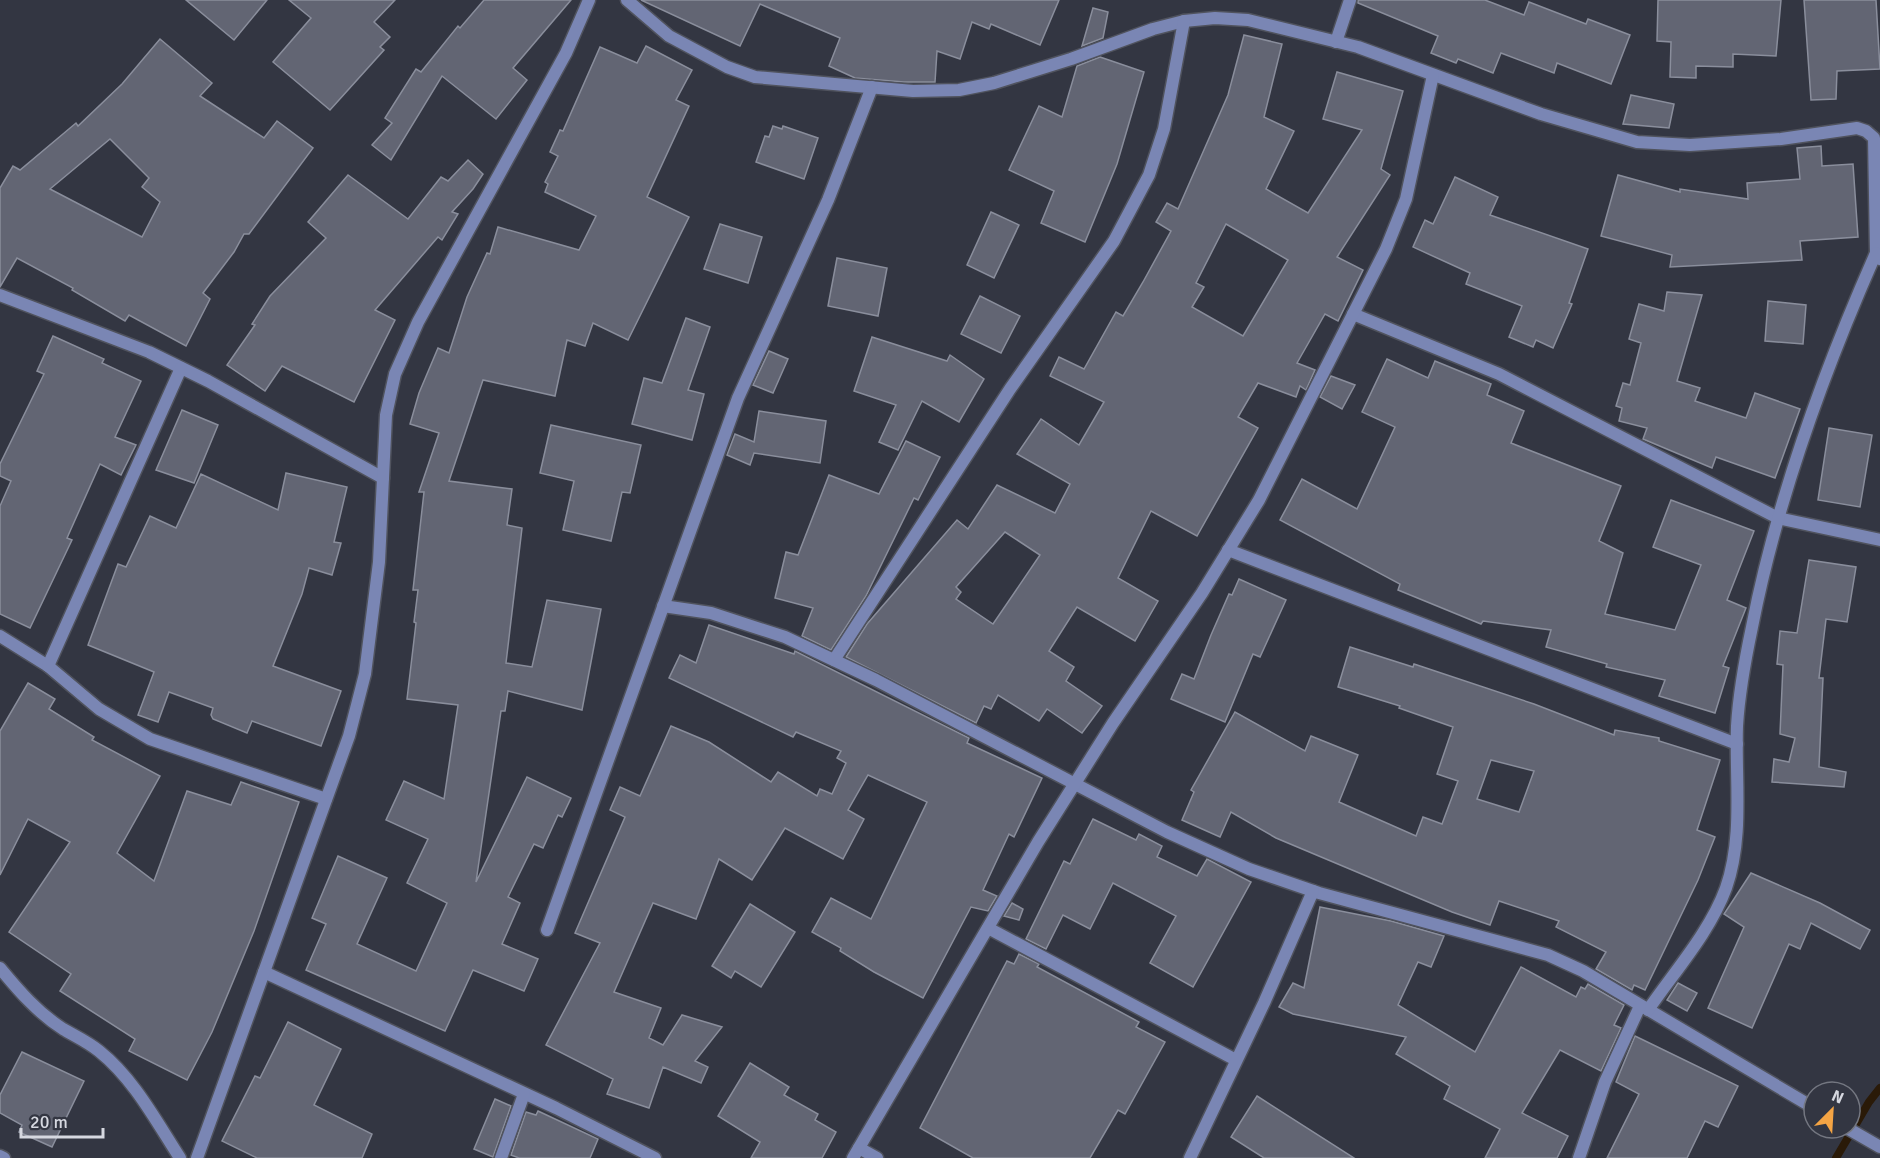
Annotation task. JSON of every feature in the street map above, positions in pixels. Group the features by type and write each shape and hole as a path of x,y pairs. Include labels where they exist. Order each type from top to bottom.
{"street":[{"path":"197,1158 349,736 365,674 379,562 386,415 395,374 418,322 566,54 589,0"},
{"path":"627,0 669,36 727,67 755,77 913,91 971,88 1038,69 1184,21 1215,18 1248,20 1358,47 1541,114 1637,142 1690,145 1781,139 1857,128 1866,131 1874,138 1878,256 1850,313 1778,518 1742,681 1737,744 1736,836 1725,890 1711,919 1644,1008 1605,1082 1578,1158"},
{"path":"1336,42 1350,0"},
{"path":"834,660 1010,389 1114,241 1149,175 1164,129 1184,21"},
{"path":"877,1158 856,1153 1076,782 1228,550 1286,448 1386,249 1406,199 1433,75"},
{"path":"547,930 738,398 828,200 872,87"},
{"path":"0,295 149,352 383,478"},
{"path":"1353,314 1499,374 1778,518 1880,540"},
{"path":"48,666 181,368"},
{"path":"1228,550 1737,744"},
{"path":"663,606 711,613 785,637 1076,782 1167,832 1249,869 1313,891 1548,955 1583,970 1802,1101"},
{"path":"0,636 48,666 99,709 150,739 326,799"},
{"path":"1190,1158 1313,891"},
{"path":"988,928 1236,1060"},
{"path":"0,968 25,999 61,1028 98,1050 117,1067 138,1094 180,1158"},
{"path":"264,972 655,1158"},
{"path":"501,1158 524,1094"},
{"path":"1862,1137 1880,1147"},
{"path":"0,1156 4,1158"}],"building":[{"path":"186,0 267,0 234,40"},
{"path":"289,0 395,0 374,22 390,37 380,47 384,50 330,110 273,62 311,18"},
{"path":"484,0 571,0 513,68 527,80 496,119 442,76 391,160 372,145 392,123 385,118 416,69 421,72 458,26 460,28"},
{"path":"641,0 1059,0 1040,45 991,24 989,29 972,22 960,59 937,51 935,82 904,82 855,78 829,66 840,38 760,4 740,46"},
{"path":"1358,0 1485,0 1524,15 1529,2 1586,24 1588,19 1630,35 1611,84 1557,63 1554,73 1501,53 1493,73 1458,59 1456,63 1431,53 1438,36 1358,3"},
{"path":"1658,0 1781,0 1776,56 1733,54 1733,67 1696,66 1696,78 1670,77 1671,42 1657,41"},
{"path":"1804,0 1876,0 1880,69 1837,71 1836,99 1811,100"},
{"path":"1093,8 1108,12 1103,38 1082,46"},
{"path":"1244,35 1282,44 1264,117 1294,131 1266,189 1308,213 1362,130 1323,119 1337,72 1403,91 1381,169 1390,175 1337,257 1363,270 1338,321 1325,314 1297,363 1315,370 1306,390 1300,386 1296,397 1258,383 1238,417 1258,428 1197,536 1151,511 1118,578 1158,601 1135,641 1077,607 1049,651 1074,667 1066,681 1102,706 1082,733 1047,709 1039,721 998,695 991,709 984,706 976,723 846,657 867,624 957,520 968,529 997,485 1055,513 1070,484 1017,454 1041,419 1079,445 1104,402 1050,376 1059,357 1084,369 1116,312 1123,316 1171,231 1156,222 1167,203 1178,209 1228,95","holes":["1226,224 1288,260 1243,336 1192,307 1204,287 1196,283","1005,532 1040,555 993,624 956,599 961,592 956,587"]},
{"path":"160,39 212,83 200,96 264,138 277,121 313,148 249,234 244,234 234,252 203,293 210,299 186,346 129,315 125,321 72,290 73,288 17,258 0,287 0,188 13,166 20,170 76,123 78,126 122,84","holes":["110,139 149,178 142,187 160,202 142,237 50,189"]},
{"path":"646,46 692,70 676,100 689,106 647,197 689,217 628,340 593,323 585,346 567,340 555,396 483,380 449,481 512,489 507,525 522,528 506,663 532,667 547,600 601,609 582,710 508,691 505,711 501,711 476,882 527,777 571,798 562,817 558,815 543,848 534,844 508,897 520,903 502,944 538,959 524,991 473,970 445,1031 306,970 326,924 312,918 338,856 387,878 357,944 416,971 447,903 407,883 428,839 386,820 404,781 444,799 458,705 407,699 418,590 413,590 424,492 419,492 439,433 410,424 419,393 438,348 449,353 467,297 487,253 490,254 498,227 579,250 596,216 545,192 548,184 545,182 558,156 550,152 560,130 563,131 600,47 637,63"},
{"path":"1100,57 1144,72 1117,164 1085,242 1041,223 1054,191 1009,170 1039,106 1062,117 1077,66"},
{"path":"1631,95 1674,104 1669,128 1623,124"},
{"path":"773,126 782,129 783,126 818,138 804,179 756,162 765,136 769,137"},
{"path":"1821,146 1822,166 1853,164 1858,237 1800,241 1802,260 1670,267 1672,255 1601,236 1618,175 1680,192 1680,189 1748,199 1747,183 1800,179 1797,148"},
{"path":"468,160 483,174 452,212 458,214 442,240 438,237 375,310 395,320 354,402 282,366 265,391 227,365 255,325 252,324 270,296 326,238 308,222 348,175 408,219 441,177 448,181"},
{"path":"1455,177 1498,197 1490,215 1588,249 1569,303 1572,304 1553,348 1536,340 1533,347 1509,337 1522,306 1466,284 1470,273 1413,247 1425,220 1433,224"},
{"path":"991,212 1019,225 994,278 967,265"},
{"path":"720,224 762,237 748,283 704,269"},
{"path":"837,258 887,268 878,316 828,306"},
{"path":"1667,292 1702,295 1677,381 1700,388 1695,401 1746,418 1755,393 1800,409 1775,478 1716,457 1712,468 1643,439 1647,428 1619,421 1622,408 1616,406 1623,383 1630,385 1641,343 1629,339 1639,304 1664,311"},
{"path":"980,296 1020,316 1001,353 961,334"},
{"path":"1768,301 1806,305 1803,344 1765,341"},
{"path":"686,318 710,327 688,390 704,394 692,440 632,424 644,378 662,383"},
{"path":"53,336 104,359 102,363 141,381 115,437 136,445 121,475 100,464 67,538 72,540 30,628 0,614 0,506 11,481 0,476 0,464 44,374 37,371"},
{"path":"872,337 947,361 950,355 984,379 959,422 922,401 898,450 879,442 896,405 854,391"},
{"path":"769,351 788,359 773,393 753,385"},
{"path":"1387,359 1428,378 1435,361 1491,384 1487,395 1524,411 1511,443 1621,486 1599,541 1623,553 1605,614 1675,630 1701,565 1653,547 1671,500 1754,531 1727,600 1746,608 1723,666 1729,668 1715,713 1659,696 1665,680 1606,667 1607,664 1546,647 1551,630 1483,621 1481,624 1398,590 1400,584 1280,520 1302,479 1357,509 1395,427 1362,412"},
{"path":"1331,376 1355,385 1342,409 1320,397"},
{"path":"182,410 218,425 194,483 156,470"},
{"path":"759,411 826,421 820,463 754,453 750,465 727,455 735,434 754,442"},
{"path":"551,425 641,445 630,493 622,492 611,541 563,530 574,481 540,473"},
{"path":"1829,428 1872,435 1860,507 1818,500"},
{"path":"906,441 940,457 918,500 914,498 866,596 831,650 802,636 813,608 775,598 786,552 798,555 829,475 879,494"},
{"path":"286,473 347,487 334,542 341,543 332,575 309,568 302,594 273,666 341,691 321,746 252,721 247,733 213,719 211,715 213,708 169,692 158,722 138,715 154,672 88,645 118,564 126,567 150,516 176,528 201,474 278,510"},
{"path":"1809,560 1856,567 1847,622 1826,619 1819,678 1823,678 1819,767 1846,772 1844,787 1772,782 1774,759 1789,762 1795,738 1780,734 1783,665 1777,664 1780,631 1797,633"},
{"path":"1239,579 1286,600 1260,657 1253,654 1225,722 1171,699 1182,674 1194,679 1229,594 1232,595"},
{"path":"709,625 794,654 795,651 969,738 967,743 1042,778 1014,837 1009,834 983,890 997,896 988,911 971,907 923,998 874,972 840,951 841,948 812,932 831,898 871,919 927,802 868,775 848,810 864,819 843,859 785,828 752,880 719,859 696,919 653,903 614,992 661,1008 649,1038 663,1045 682,1015 722,1027 695,1061 708,1067 701,1083 663,1067 649,1108 607,1094 613,1079 546,1045 600,943 575,933 625,817 610,810 620,787 640,796 671,726 709,742 771,782 778,772 817,796 820,789 832,794 846,763 837,758 841,751 796,732 793,737 669,678 680,655 696,663"},
{"path":"1350,647 1413,667 1414,664 1534,704 1614,735 1615,730 1659,738 1659,741 1720,760 1697,830 1715,837 1698,880 1645,990 1634,985 1632,990 1596,969 1606,952 1556,927 1559,921 1499,901 1490,925 1452,912 1276,838 1231,812 1220,837 1182,820 1194,792 1191,790 1235,712 1305,751 1311,736 1358,755 1339,802 1416,836 1423,817 1442,824 1458,781 1437,774 1453,727 1399,708 1400,706 1338,687","holes":["1491,760 1534,771 1519,812 1477,799"]},
{"path":"28,683 55,699 49,709 94,737 92,740 160,776 117,853 154,881 187,791 231,805 241,782 299,802 254,931 212,1032 187,1080 129,1051 135,1039 60,991 71,974 9,932 70,842 28,819 0,875 0,731"},
{"path":"1093,819 1136,840 1139,834 1162,846 1157,857 1197,876 1207,859 1251,882 1193,987 1150,963 1176,916 1113,883 1090,929 1063,915 1046,949 1026,939 1064,861 1070,864"},
{"path":"1751,873 1820,903 1870,930 1860,949 1811,923 1800,949 1789,944 1752,1028 1708,1008 1744,927 1724,914"},
{"path":"1012,903 1023,909 1019,920 1004,916"},
{"path":"750,904 795,932 761,987 735,971 731,978 712,966"},
{"path":"1320,907 1391,921 1444,936 1431,967 1418,962 1398,1005 1475,1052 1521,967 1576,997 1581,987 1585,989 1588,984 1624,1005 1614,1025 1621,1028 1601,1071 1560,1050 1522,1113 1568,1136 1557,1158 1485,1158 1500,1129 1444,1099 1450,1086 1396,1054 1406,1037 1293,1014 1279,1007 1293,983 1304,988"},
{"path":"1019,954 1039,964 1037,967 1139,1022 1136,1027 1165,1042 1125,1114 1118,1110 1090,1158 973,1158 920,1128 1007,961 1014,964"},
{"path":"1678,983 1697,993 1687,1011 1667,1000"},
{"path":"288,1022 341,1049 314,1105 372,1134 362,1158 257,1158 222,1141 255,1076 260,1078"},
{"path":"1635,1036 1738,1086 1718,1127 1705,1121 1687,1158 1607,1158 1639,1094 1616,1082"},
{"path":"22,1052 84,1081 52,1147 19,1132 22,1125 0,1113 0,1095"},
{"path":"750,1063 789,1087 784,1095 818,1114 815,1120 836,1132 822,1158 751,1158 760,1142 718,1116"},
{"path":"1257,1096 1354,1158 1264,1158 1231,1137"},
{"path":"495,1099 511,1106 493,1157 474,1149"},
{"path":"538,1111 598,1139 590,1158 519,1158 511,1155 526,1112 536,1115"}],"waterway":[{"path":"1836,1158 1869,1102 1880,1088"}]}
